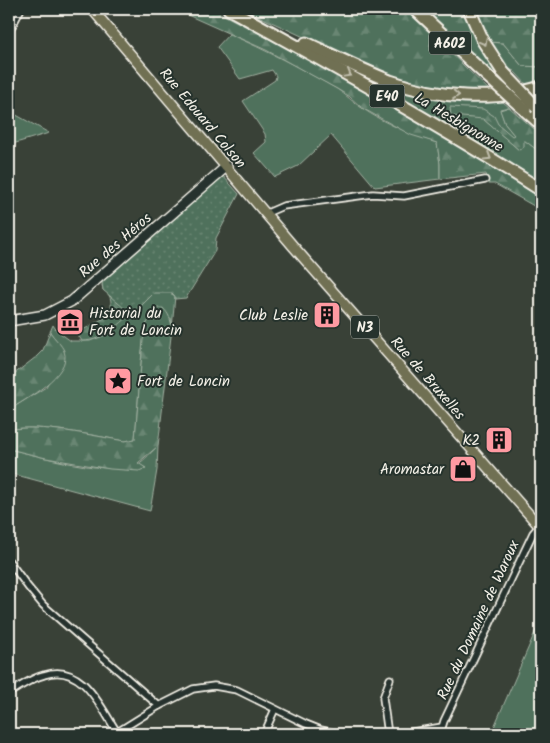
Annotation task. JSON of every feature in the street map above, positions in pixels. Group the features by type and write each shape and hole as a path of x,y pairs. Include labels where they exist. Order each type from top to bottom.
{"highway":[{"path":"230,9 376,75 418,89 436,93 483,96 516,94 541,87"},
{"name":"La Hesbignonne","path":"230,9 366,84 462,140 541,190"},
{"name":"A602","path":"415,9 541,124"},
{"path":"469,9 483,41 503,72 524,97 539,110"}],"main road":[{"name":"Rue Edouard Colson","path":"92,9 267,213 293,246"},
{"name":"Rue de Bruxelles","path":"293,246 540,527"}],"street":[{"path":"9,32 21,9"},
{"name":"Rue des Héros","path":"9,321 45,315 72,301 227,166"},
{"path":"267,213 283,206 373,194 404,196 485,180"},
{"name":"Rue du Domaine de Waroux","path":"440,734 533,533 540,527"},
{"path":"9,561 43,605 159,706"},
{"path":"9,693 44,674 69,674 80,679 88,687 116,733 159,706 193,689 214,686 237,690 321,730 339,734"},
{"path":"388,734 383,698 390,679"},
{"path":"264,734 276,709"},
{"path":"400,734 442,727"}],"green space":[{"path":"174,9 212,9 341,77 423,124 541,198 541,210 495,184 489,184 486,174 440,179 437,143 411,135 362,108 337,89 266,50"},
{"path":"243,9 405,9 491,92 468,92 412,84 382,73"},
{"path":"424,9 462,9 476,41 496,74 493,74"},
{"path":"474,9 541,9 541,67 522,66 503,43 489,42"},
{"path":"229,34 270,53 337,89 379,119 437,143 440,179 375,187 331,135 298,166 275,177 254,153 266,142 265,134 243,101 275,80 276,76 272,70 240,79 217,47"},
{"path":"489,42 503,43 522,66 541,67 541,82 528,86 514,71 506,68"},
{"path":"382,86 442,100 503,102 509,107 500,109 505,124 514,135 512,137 498,124 483,119 519,150 524,140 541,153 541,186"},
{"path":"450,107 483,109 494,116 498,124 512,136 514,135 505,124 500,110 509,107 541,135 541,153 524,140 524,147 519,150 483,119 451,116"},
{"path":"9,111 49,133 9,145"},
{"path":"223,176 239,194 216,238 215,251 186,298 175,299 172,293 154,293 132,315 103,290 101,276"},
{"path":"117,268 137,309 105,335 82,341 78,335 83,330 111,314 110,297 103,290 102,285"},
{"path":"157,291 168,292 175,296 172,328 171,318 147,323 142,351 135,439 125,441 50,429 21,428 9,430 9,410 46,387 64,351 50,332 53,325 57,331 71,341 90,341 108,334 149,294"},
{"path":"158,308 163,308 167,313 172,328 158,446 138,463 146,468 139,471 110,469 46,458 9,449 9,430 21,428 66,431 125,441 135,439 143,340 147,323"},
{"path":"50,332 64,351 65,360 61,369 46,385 9,410 9,378 43,350"},
{"path":"158,446 157,470 150,511 9,473 9,449 74,464 110,468 138,464"},
{"path":"536,630 541,637 541,734 491,734"}],"place":[{"name":"Club Leslie","path":"327,315"},
{"name":"Historial du Fort de Loncin","path":"70,322"},
{"name":"Fort de Loncin","path":"118,381"},
{"name":"K2","path":"499,440"},
{"name":"Aromastar","path":"463,469"}]}
